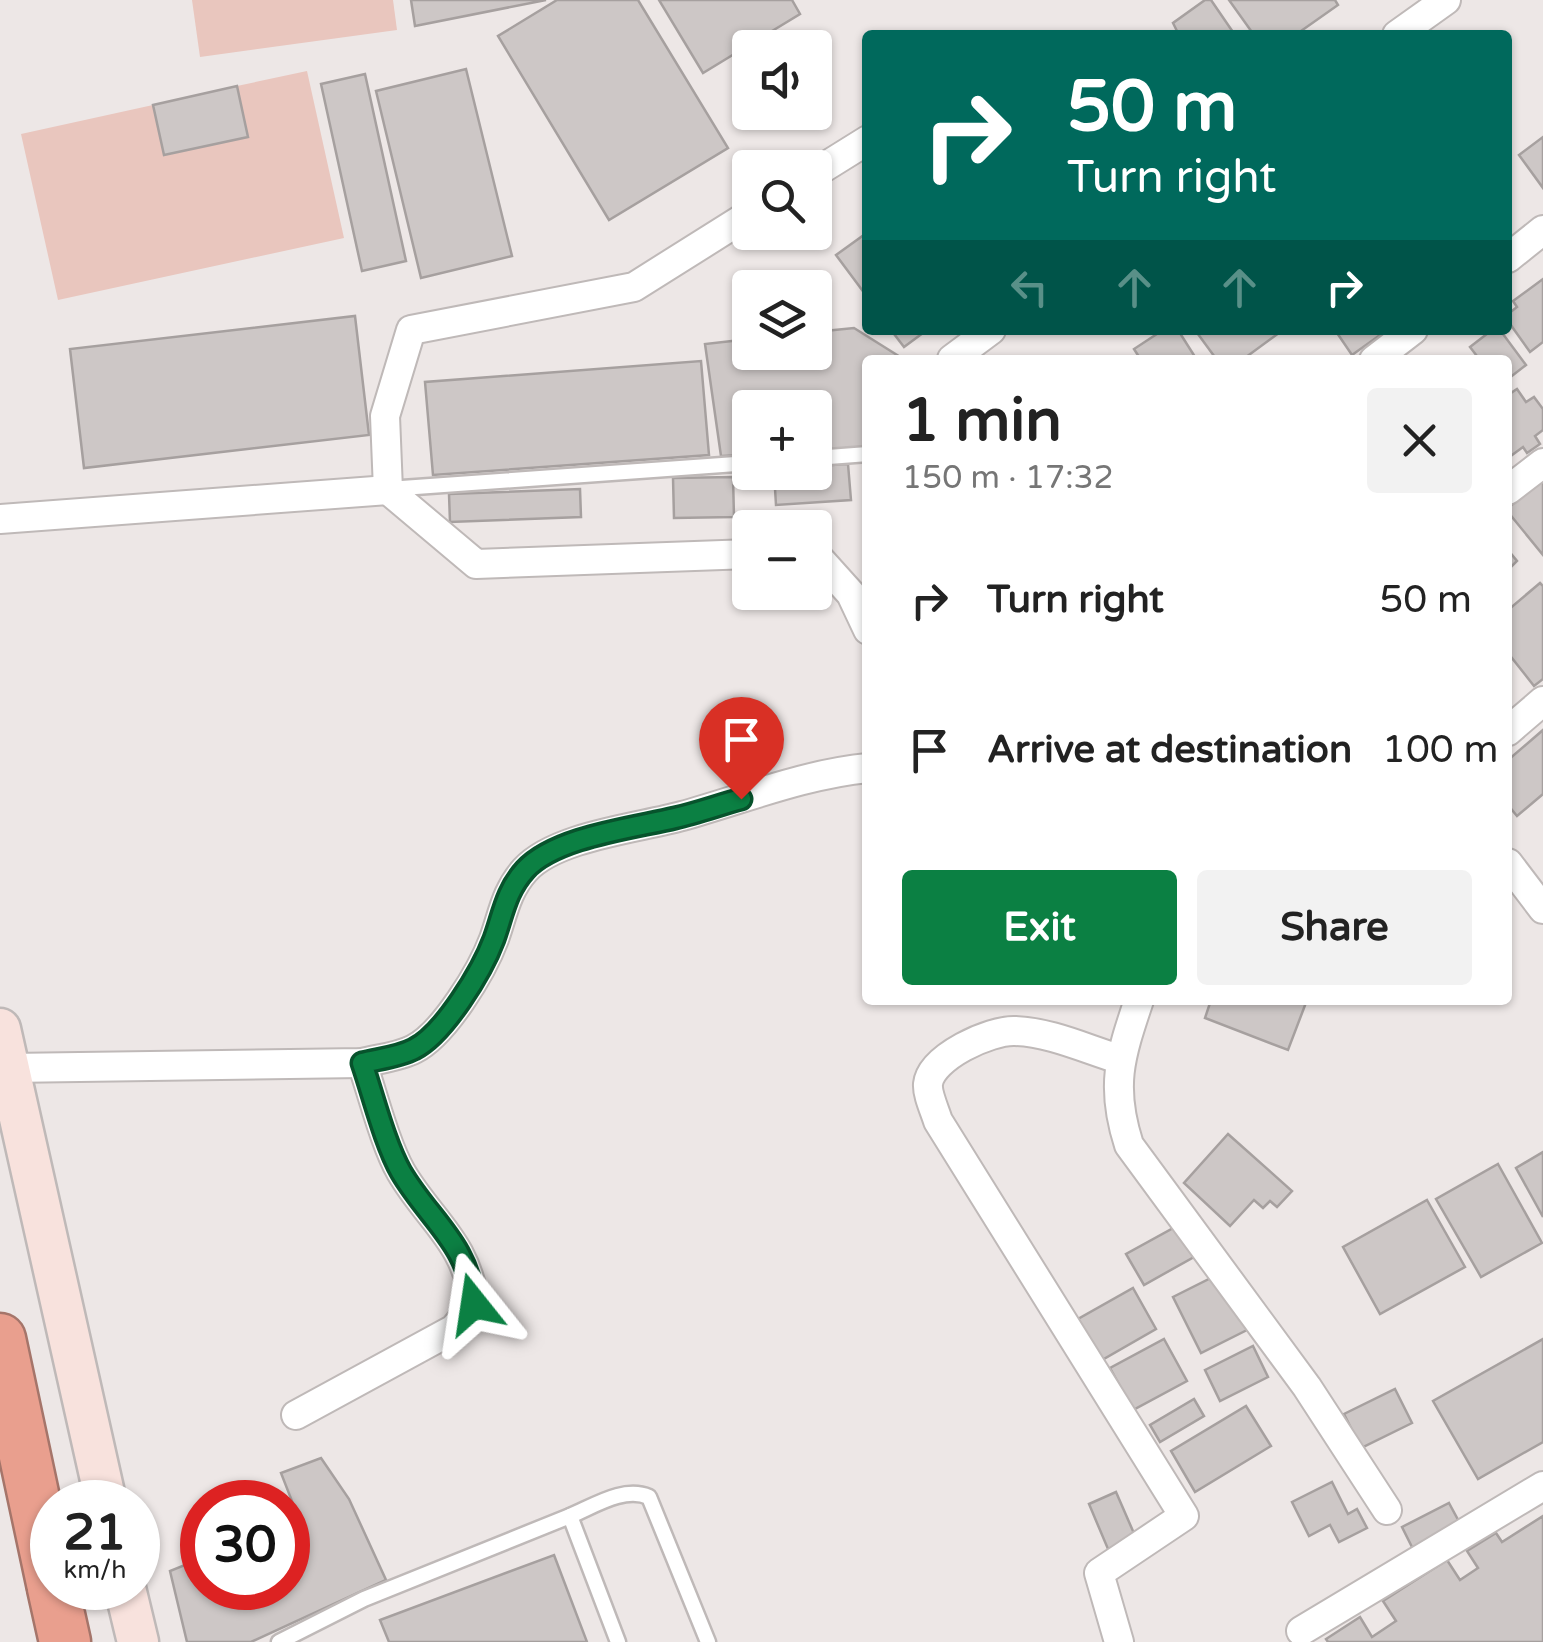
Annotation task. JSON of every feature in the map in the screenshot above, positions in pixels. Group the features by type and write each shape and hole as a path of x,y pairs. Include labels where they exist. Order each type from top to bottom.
{"highway":[{"path":"0,1339 31,1480"},
{"path":"58,1610 65,1642"}],"street":[{"path":"1404,30 1446,0"},
{"path":"832,162 862,144"},
{"path":"388,490 385,416 411,330 634,287 732,225"},
{"path":"1512,255 1543,230"},
{"path":"956,355 985,335"},
{"path":"1380,355 1406,335"},
{"path":"1512,487 1543,463"},
{"path":"0,519 388,490 476,564 732,555"},
{"path":"832,573 851,594 862,617"},
{"path":"1512,728 1543,701"},
{"path":"4,1069 362,1063 415,1049 465,996 494,940 504,901 526,868 600,834 677,818 837,771 862,769"},
{"path":"1512,872 1543,908"},
{"path":"1137,1005 1119,1059 1118,1099 1128,1145 1307,1387 1388,1510"},
{"path":"0,1029 4,1069 101,1480"},
{"path":"1119,1059 1044,1035 1011,1030 939,1060 928,1084 938,1121 1184,1516 1100,1573 1119,1642"},
{"path":"296,1415 454,1329 474,1304 472,1278 454,1242 401,1171 362,1063"},
{"path":"1301,1631 1543,1486"},
{"path":"130,1610 138,1642"}],"lane":[{"path":"832,457 862,454"},
{"path":"388,490 732,464"},
{"path":"279,1642 364,1599 638,1492 649,1497 708,1642"},
{"path":"570,1516 618,1642"}],"shaded area":[{"path":"192,0 393,0 397,30 200,57"},
{"path":"307,71 344,238 58,300 21,134 153,105 164,155 248,137 237,86"}],"building":[{"path":"411,0 546,0 415,26"},
{"path":"557,0 638,0 728,148 609,220 498,36"},
{"path":"659,0 792,0 800,14 774,30 732,30 732,55 703,73"},
{"path":"1205,0 1211,0 1232,30 1176,30 1173,23"},
{"path":"1229,0 1335,0 1338,5 1302,30 1250,30"},
{"path":"466,69 512,256 421,278 376,91"},
{"path":"365,74 406,261 362,271 321,84"},
{"path":"237,86 248,137 164,155 153,105"},
{"path":"1543,137 1543,188 1519,155"},
{"path":"862,236 862,290 836,255"},
{"path":"1543,279 1543,342 1530,352 1512,327 1512,311 1517,307 1513,301"},
{"path":"355,316 369,435 84,468 70,349"},
{"path":"854,328 897,355 862,355 862,450 832,451 832,390 732,390 732,456 721,456 705,344 732,341 732,370 832,370 832,330"},
{"path":"895,335 920,335 904,347"},
{"path":"1155,335 1181,335 1194,355 1138,355 1134,349"},
{"path":"1199,335 1276,335 1249,355 1213,355"},
{"path":"1338,335 1380,335 1352,355"},
{"path":"1486,335 1504,335 1526,365 1512,376 1512,355 1476,355 1470,347"},
{"path":"701,361 709,455 433,475 425,382"},
{"path":"1517,389 1526,402 1534,397 1543,409 1543,430 1535,436 1540,444 1527,453 1523,447 1512,455 1512,392"},
{"path":"848,464 851,500 776,505 775,490 832,490 832,465"},
{"path":"732,477 732,517 674,518 673,478"},
{"path":"1543,478 1543,555 1512,517 1512,505"},
{"path":"580,489 581,517 450,522 449,494"},
{"path":"1540,583 1543,586 1543,679 1534,686 1512,658 1512,607"},
{"path":"1543,730 1543,794 1517,816 1512,810 1512,757"},
{"path":"1209,1005 1305,1005 1288,1050 1205,1018"},
{"path":"1228,1134 1292,1191 1277,1207 1270,1201 1263,1208 1254,1200 1230,1226 1184,1183"},
{"path":"1543,1152 1543,1217 1516,1168"},
{"path":"1498,1164 1542,1243 1481,1277 1436,1199"},
{"path":"1427,1200 1465,1267 1380,1314 1343,1247"},
{"path":"1177,1226 1194,1257 1144,1285 1126,1254"},
{"path":"1219,1274 1247,1330 1201,1353 1173,1297"},
{"path":"1133,1288 1156,1329 1102,1360 1078,1319"},
{"path":"1164,1339 1187,1381 1133,1410 1110,1368"},
{"path":"1543,1339 1543,1442 1478,1479 1433,1401"},
{"path":"1253,1346 1268,1377 1220,1401 1205,1370"},
{"path":"1395,1389 1412,1423 1361,1448 1344,1414"},
{"path":"1194,1399 1204,1416 1160,1442 1150,1425"},
{"path":"1246,1406 1271,1446 1195,1492 1171,1451"},
{"path":"321,1458 349,1499 386,1580 251,1642 187,1642 170,1571 180,1567 180,1610 310,1610 310,1480 284,1480 281,1473"},
{"path":"1332,1482 1348,1514 1357,1509 1367,1528 1339,1542 1330,1525 1309,1536 1292,1502"},
{"path":"1116,1492 1136,1538 1108,1549 1089,1504"},
{"path":"1449,1503 1463,1529 1415,1553 1402,1527"},
{"path":"1543,1516 1543,1642 1326,1639 1360,1617 1372,1637 1396,1621 1383,1601 1447,1560 1460,1580 1478,1568 1467,1551 1496,1533 1502,1542"},
{"path":"554,1555 587,1642 389,1642 380,1620"}],"route":[{"path":"474,1304 472,1278 454,1242 401,1171 362,1063 415,1049 442,1024 465,996 494,940 504,901 526,868 600,834 677,818 741,799"}]}
